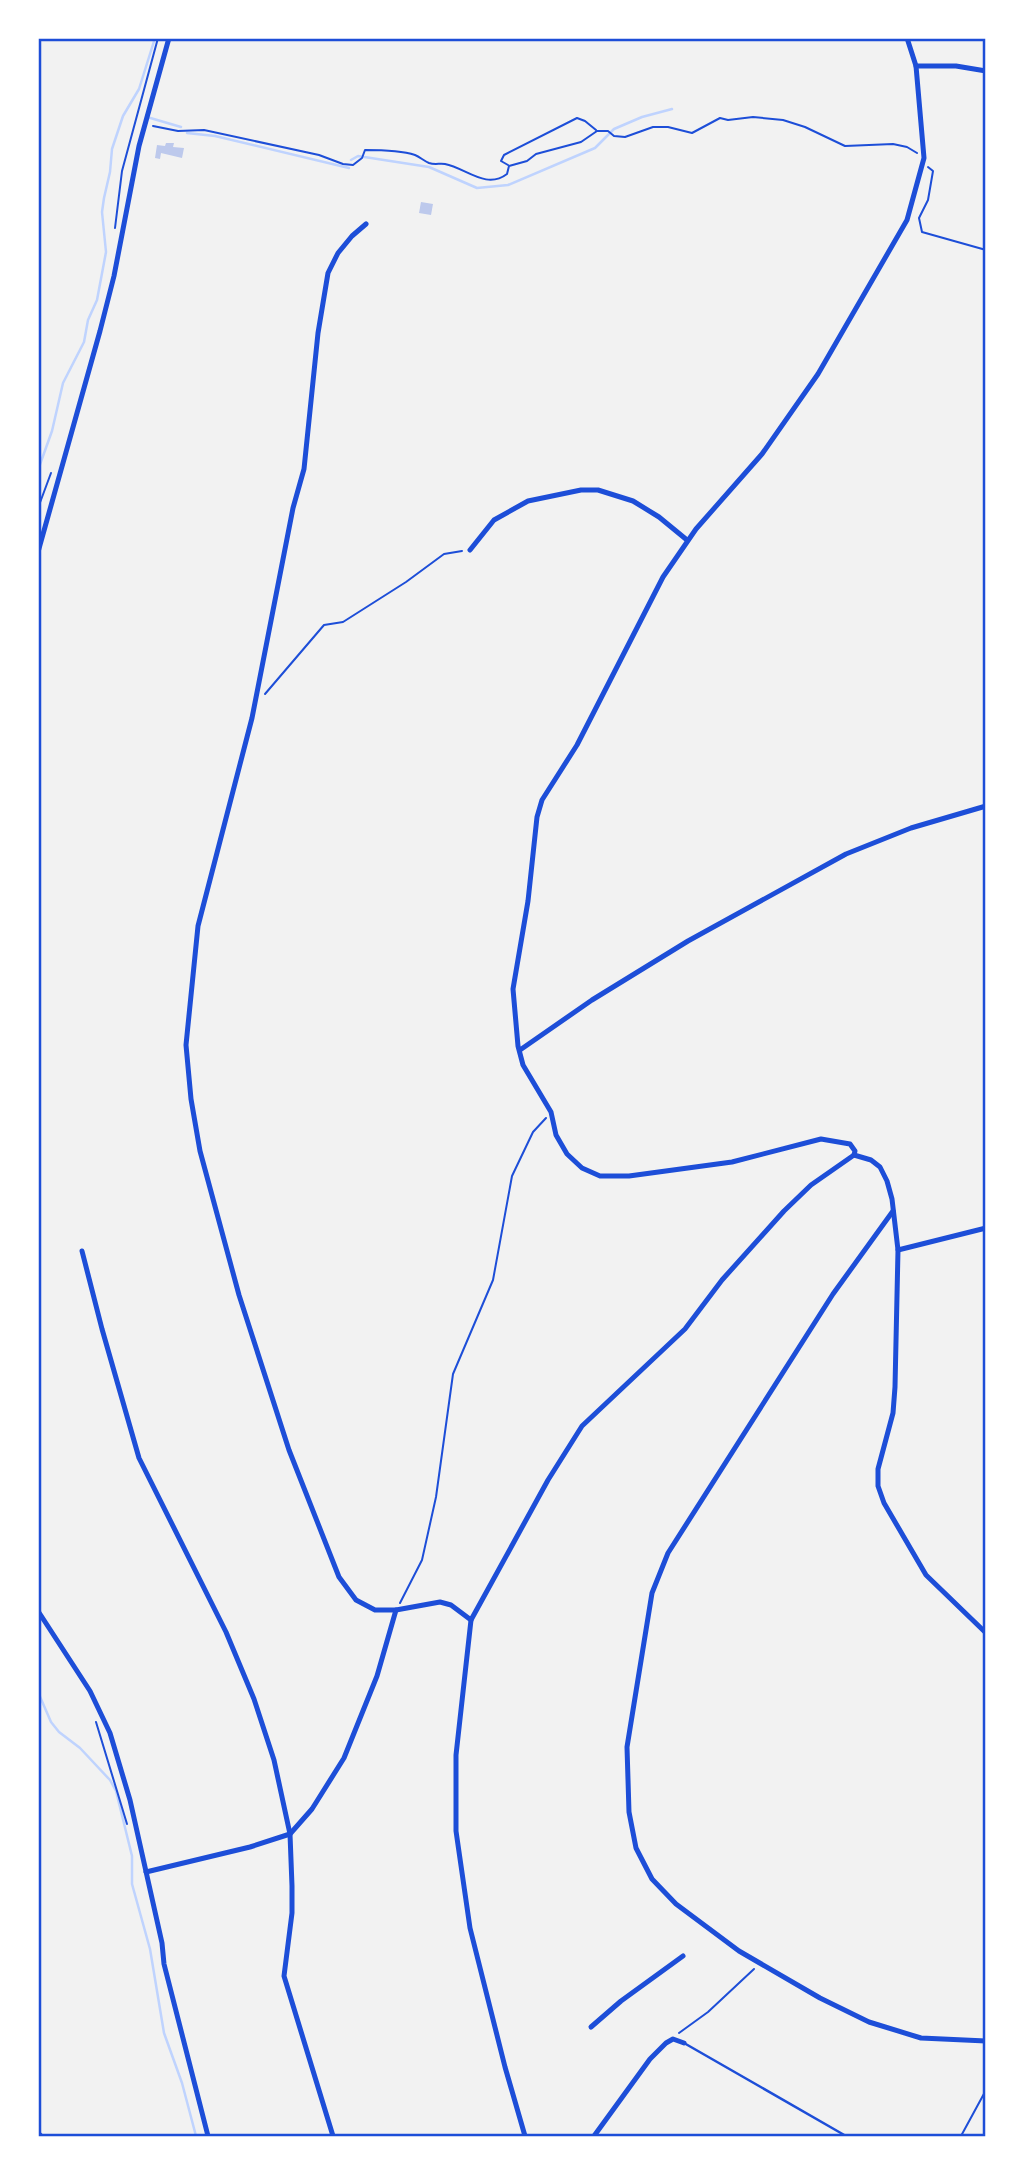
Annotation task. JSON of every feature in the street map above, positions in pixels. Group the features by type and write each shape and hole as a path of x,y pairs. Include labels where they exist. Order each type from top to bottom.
{"street":[{"path":"38,552 100,331 145,124 169,38"},
{"path":"854,1155 855,1151 850,1144 821,1139 732,1162 629,1176 600,1175 582,1168 567,1153 556,1135 551,1112 528,1075 520,1050 513,989 528,901 537,817 542,800 577,745 663,578 696,528 762,454 818,374 907,220 924,158 916,66 907,38"},
{"path":"916,66 956,66 985,71"},
{"path":"366,223 338,253 328,273 317,333 304,469 293,508 255,705 198,926 186,1045 191,1099 200,1151 239,1295 289,1450 339,1577 356,1600 375,1610 396,1610 440,1602 451,1605 469,1619"},
{"path":"470,550 494,520 528,501 581,490 598,490 633,501 659,517 687,540"},
{"path":"520,1050 593,1000 688,941 846,854 911,828 985,806"},
{"path":"854,1155 871,1160 880,1167 887,1181 898,1250 893,1413 878,1469 878,1486 884,1503 926,1575 985,1633"},
{"path":"524,2137 470,1928 456,1832 456,1755 469,1619 582,1426 685,1329 722,1280 784,1211 811,1185 854,1155"},
{"path":"893,1211 833,1294 668,1553 659,1572 646,1620 627,1747 629,1812 635,1848 652,1879 676,1904 739,1951 820,1998 869,2022 921,2038 985,2041"},
{"path":"898,1250 985,1228"},
{"path":"82,1251 139,1458 226,1632 254,1699 274,1760 290,1834 292,1913 284,1976 333,2137"},
{"path":"146,1872 250,1847 290,1834 313,1809 344,1758 377,1676 396,1610"},
{"path":"38,1611 90,1691 110,1733 130,1800 162,1942 164,1964 208,2137"},
{"path":"591,2027 682,1956"},
{"path":"594,2137 650,2059 673,2039 684,2043"}],"lane":[{"path":"684,2043 846,2137"}],"path":[{"path":"114,233 122,171 158,38"},
{"path":"597,131 578,118 504,155 501,161 509,166 527,161 537,154 581,142 597,131 608,131 614,136 625,137 653,127 668,127 692,133 714,120 752,117 783,120 845,146 878,143 907,147 924,158 925,165 933,171 928,200 919,218 922,232 985,250"},
{"path":"145,124 178,131 215,132 320,155 343,164 353,165 362,158 365,150 380,150 417,155 422,160 433,164 443,163 485,180 503,178 508,174 509,166"},
{"path":"174,138 178,131"},
{"path":"432,170 433,164"},
{"path":"38,508 54,469"},
{"path":"255,705 324,625 343,622 444,554 470,550"},
{"path":"396,1610 422,1560 436,1497 453,1374 493,1280 512,1176 533,1132 551,1112"},
{"path":"93,1712 127,1824"},
{"path":"673,2039 708,2012 753,1969"},
{"path":"961,2137 985,2090"}],"building":[{"path":"166,143 174,143 173,147 184,148 182,158 161,153 160,159 155,158 157,145 165,146"},
{"path":"421,202 433,204 431,215 419,213"}],"waterway":[{"path":"38,470 52,431 63,383 84,342 88,320 97,300 106,252 102,212 112,149 123,116 139,89 155,38"},
{"path":"351,160 358,156 429,167 477,188 508,185 595,148 614,129 642,117 672,109"},
{"path":"147,117 181,127"},
{"path":"187,133 215,136 349,168"},
{"path":"38,1692 51,1722 59,1732 80,1748 110,1780 116,1791 132,1856 132,1884 150,1949 164,2033 182,2083 196,2136"}]}
